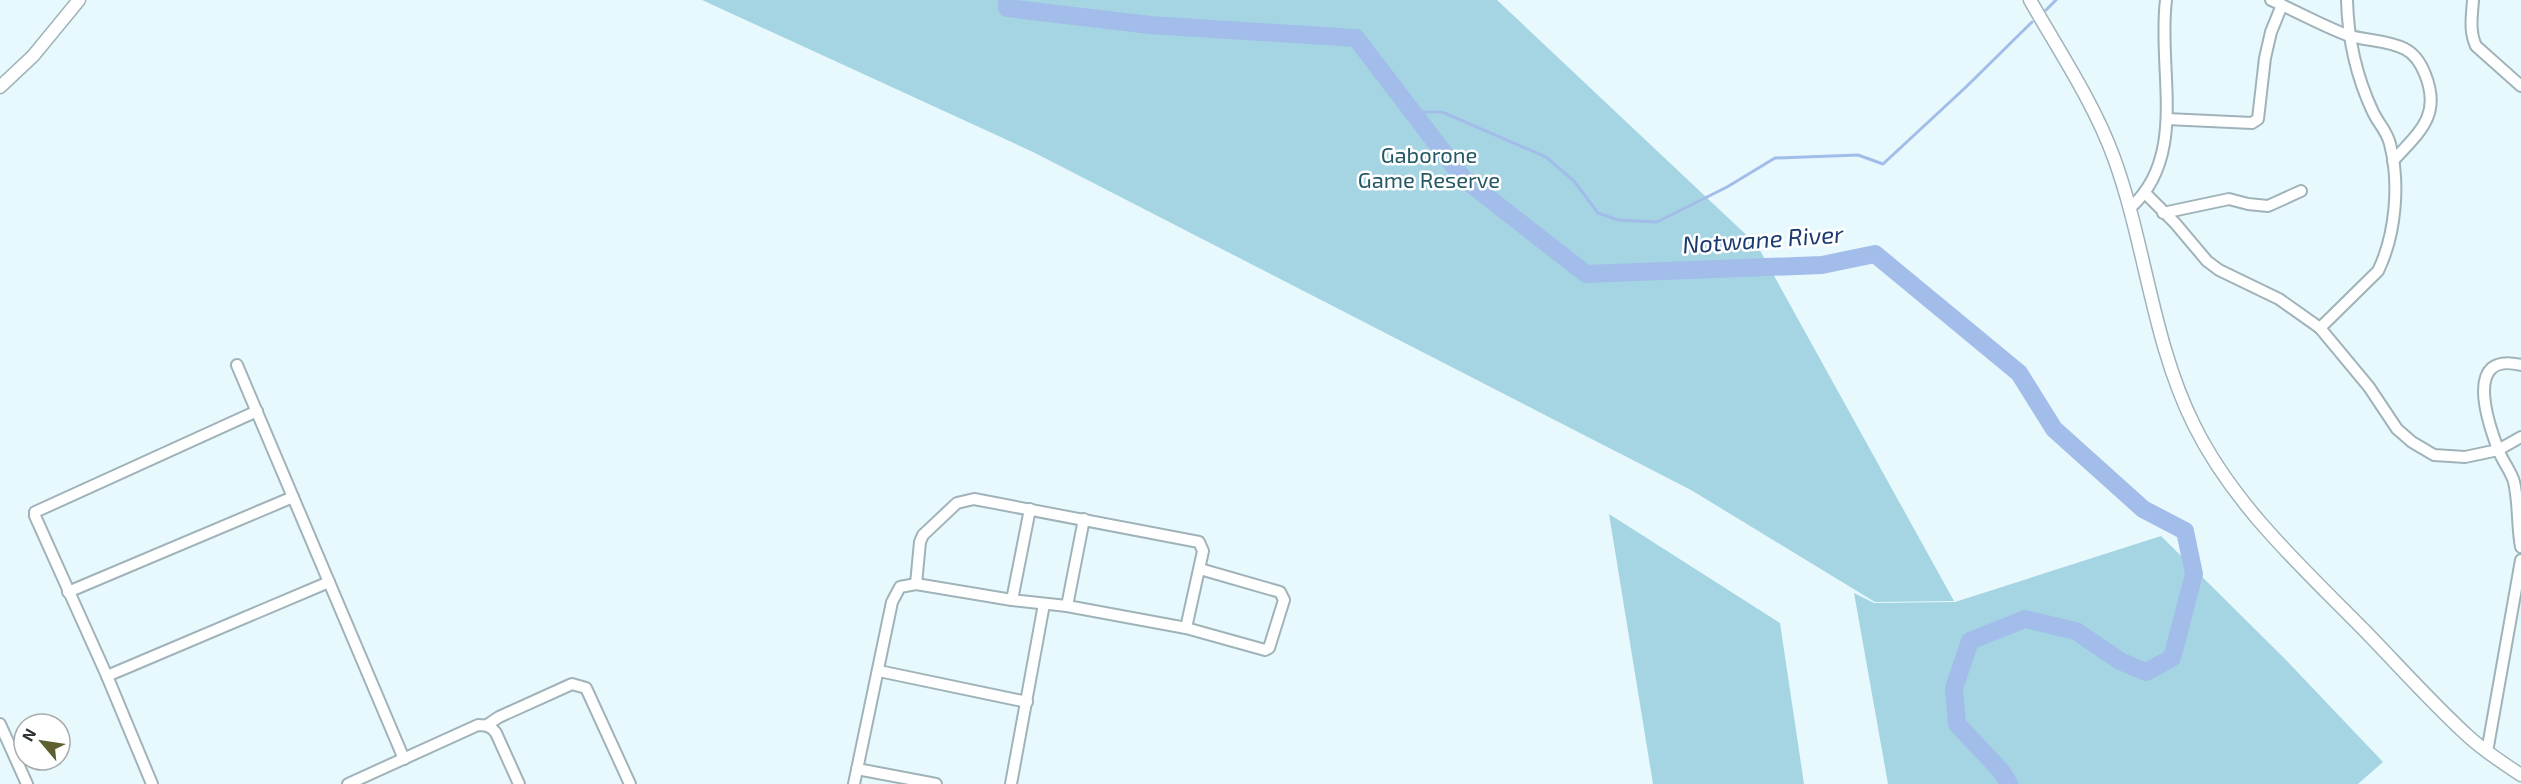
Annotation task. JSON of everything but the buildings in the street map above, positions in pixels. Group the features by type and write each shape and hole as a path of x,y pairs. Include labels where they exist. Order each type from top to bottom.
{"street":[{"path":"0,87 33,56 79,0"},
{"path":"2030,0 2100,124 2114,158 2130,208 2155,315 2172,370 2194,424 2224,476 2293,557 2468,736 2521,775"},
{"path":"2130,208 2146,194 2162,157 2167,131 2166,0"},
{"path":"2271,0 2349,35 2407,50 2423,68 2431,88 2431,111 2427,123 2393,161"},
{"path":"2320,328 2378,270 2383,260 2395,206 2393,161 2387,133 2374,114 2361,85 2349,35 2347,0"},
{"path":"2473,0 2471,24 2476,46 2521,86"},
{"path":"2166,119 2252,123 2258,119 2265,58 2271,32 2282,5"},
{"path":"2163,213 2229,198 2248,204 2268,206 2301,191"},
{"path":"2146,194 2207,261 2219,270 2279,299 2320,328 2369,387 2397,429 2412,442 2428,452 2441,456 2464,457 2498,450 2521,437"},
{"path":"2521,365 2507,362 2494,366 2484,380 2483,397 2498,450 2513,479 2521,547"},
{"path":"237,365 404,759"},
{"path":"152,784 35,512 256,411"},
{"path":"68,592 292,497"},
{"path":"916,584 920,542 928,529 957,503 974,498 1199,542 1203,551 1186,628"},
{"path":"1012,600 1030,509"},
{"path":"1066,606 1084,519"},
{"path":"2487,752 2521,560"},
{"path":"854,784 895,593 900,587 916,584 1012,600 1066,606 1186,628 1268,650 1272,644 1284,600 1282,594 1278,590 1200,569"},
{"path":"107,676 329,582"},
{"path":"1011,784 1044,604"},
{"path":"879,671 1027,702"},
{"path":"348,784 478,725 487,725 499,717 572,684 579,684 586,688 630,784"},
{"path":"0,724 27,784"},
{"path":"487,725 496,733 519,784"},
{"path":"857,769 936,784"}],"green space":[{"name":"Gaborone Game Reserve","path":"702,0 1497,0 1757,245 1954,601 1875,602 1691,490 1033,152"},
{"path":"1609,514 1780,623 1804,784 1653,784"},
{"path":"2161,536 2285,659 2383,762 2358,784 1888,784 1854,593 1874,603 1955,602"}],"waterway":[{"name":"Notwane River","path":"1007,0 1007,8 1150,25 1356,38 1463,178 1586,274 1822,265 1875,254 2019,373 2054,429 2143,509 2185,531 2194,574 2172,658 2146,672 2120,661 2076,631 2025,619 1970,641 1954,688 1957,724 2002,772 2009,784"},
{"path":"2046,10 2056,0"},
{"path":"1413,112 1442,112 1546,157 1574,181 1598,213 1618,220 1657,222 1727,187 1775,158 1858,155 1883,164 2032,22"}]}
